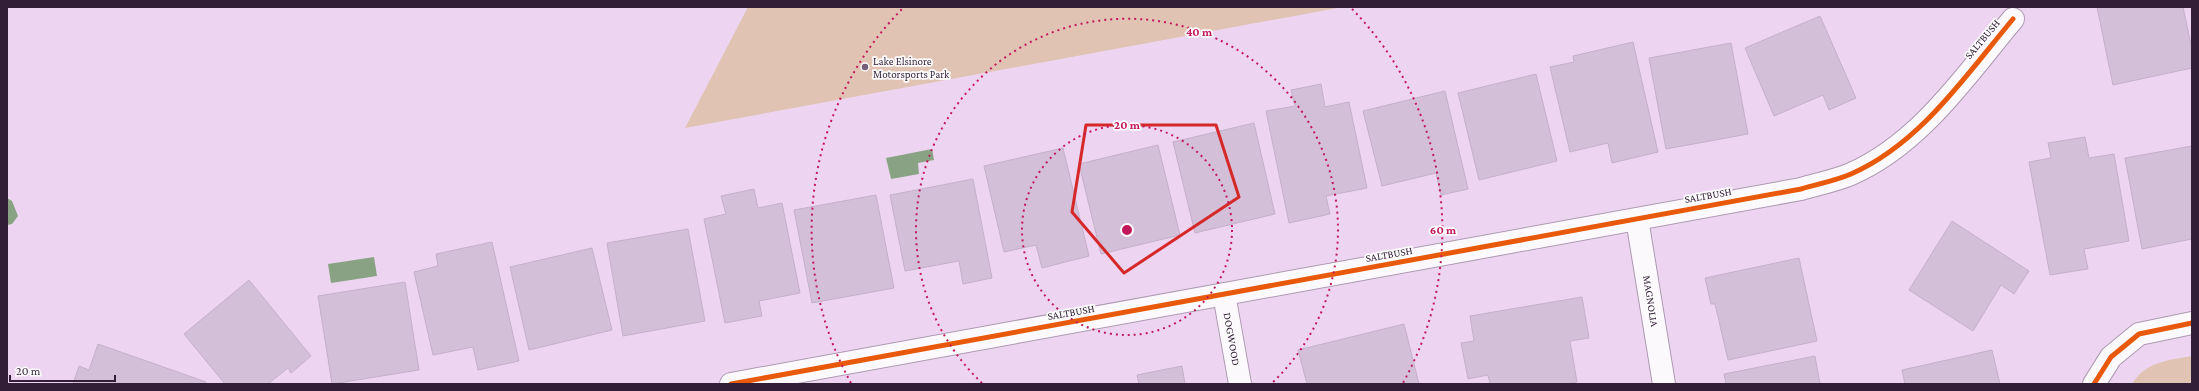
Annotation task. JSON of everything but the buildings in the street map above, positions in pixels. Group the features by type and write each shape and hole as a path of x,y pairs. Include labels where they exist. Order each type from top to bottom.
{"street":[{"name":"SALTBUSH","path":"731,384 823,376 1224,294 1801,189 1850,174 1886,155 1930,117 2013,19"},
{"name":"MAGNOLIA","path":"1637,219 1664,384"},
{"name":"DOGWOOD","path":"1224,294 1240,384"},
{"path":"2094,384 2111,357 2139,334 2192,324"}],"highlighted area":[{"path":"1086,125 1216,125 1239,197 1124,273 1072,212"}],"shaded area":[{"name":"Lake Elsinore Motorsports Park","path":"748,7 1343,7 685,128"},
{"path":"932,149 934,160 918,163 919,174 891,179 886,158"},
{"path":"7,198 12,201 18,216 12,224 7,225"},
{"path":"374,257 377,276 331,283 328,264"},
{"path":"2192,356 2192,384 2132,384 2144,371 2158,363"}],"cycle path":[{"path":"731,384 1801,189 1832,181 1851,174 1876,161 1899,145 1920,127 1959,85 2013,19"},
{"path":"2094,384 2111,357 2139,334 2192,323"}],"place":[{"name":"Lake Elsinore Motorsports Park","path":"865,67"}]}
